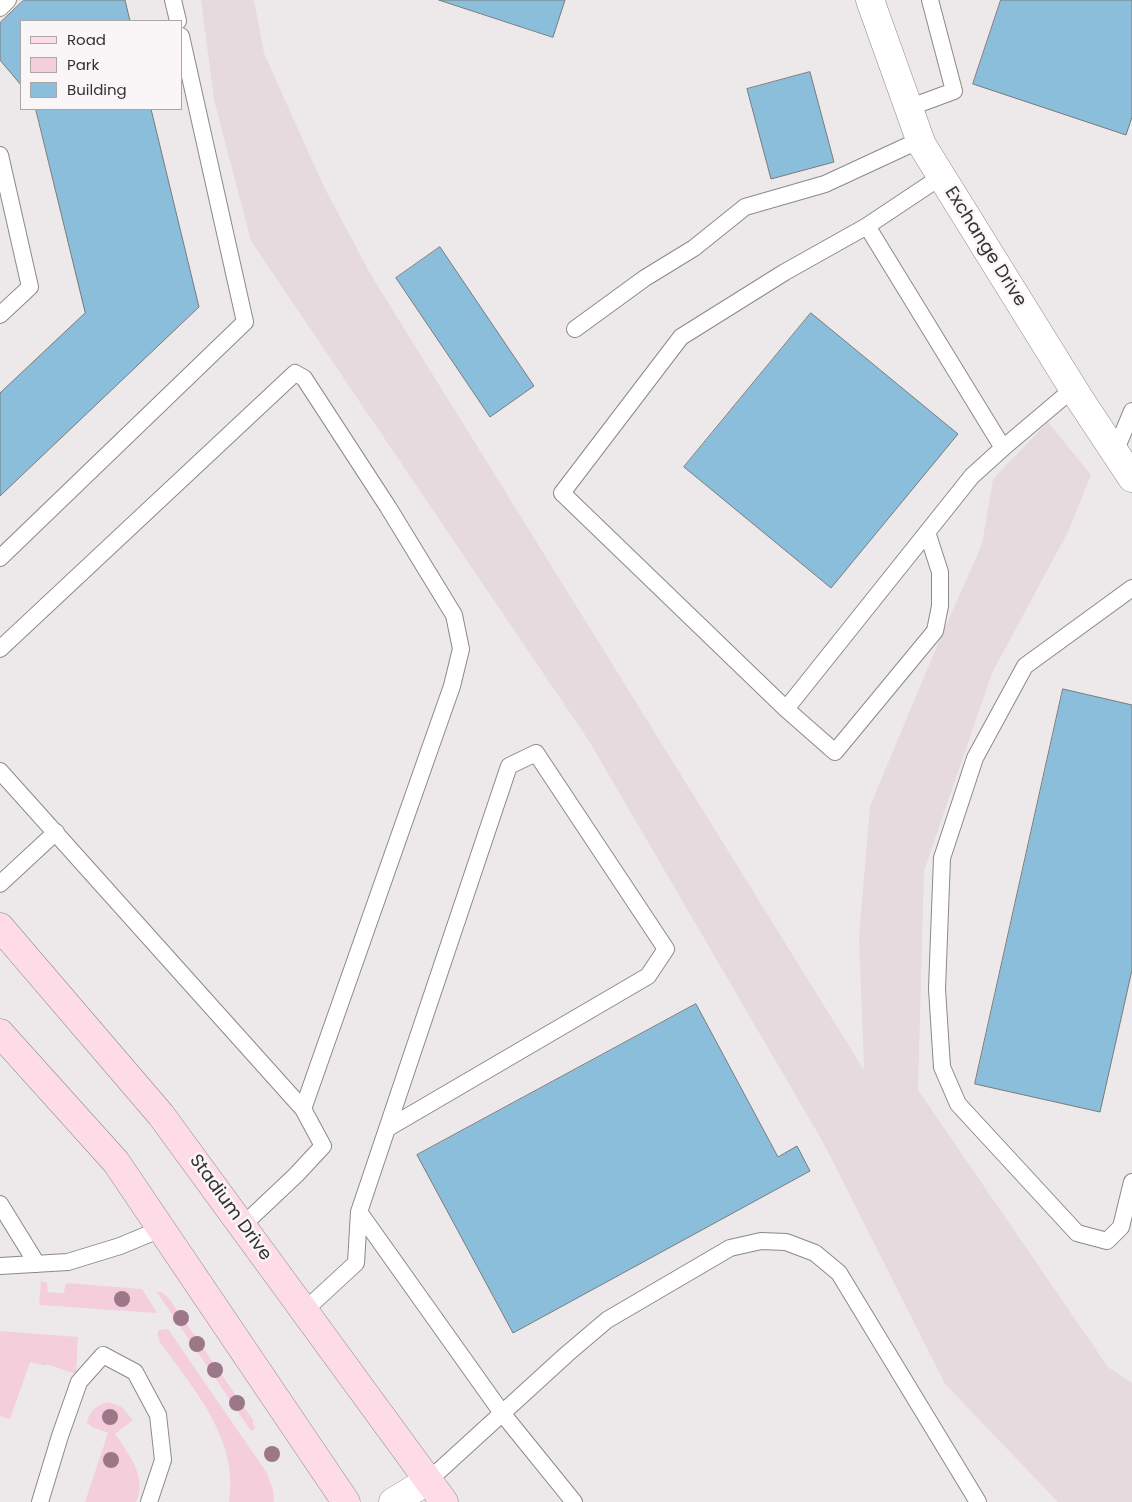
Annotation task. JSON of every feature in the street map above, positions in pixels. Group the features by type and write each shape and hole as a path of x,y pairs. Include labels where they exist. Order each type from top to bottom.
{"main road":[{"name":"Stadium Drive","path":"0,927 161,1115 436,1491"},
{"path":"0,1033 116,1162 346,1502"}],"street":[{"name":"Exchange Drive","path":"870,0 922,145 1132,478"},
{"path":"393,1502 436,1491"}],"lane":[{"path":"0,8 8,0"},
{"path":"173,0 178,20"},
{"path":"908,108 954,91 930,0"},
{"path":"0,558 245,322 182,40"},
{"path":"575,329 646,278 694,248 745,206 825,184 920,140"},
{"path":"0,156 30,286 0,315"},
{"path":"927,532 940,572 940,606 935,631 835,752 786,709 562,493 681,337 784,272 867,226 942,176"},
{"path":"867,226 1004,448"},
{"path":"0,649 295,373 304,378 388,507 454,615 461,649 452,686 304,1109"},
{"path":"786,709 972,476 1074,388"},
{"path":"1115,452 1132,411"},
{"path":"1132,588 1025,666 975,758 942,858 937,989 942,1067 958,1104 1077,1233 1108,1241 1120,1228 1132,1182"},
{"path":"304,1311 356,1263 359,1212 509,766 536,753 666,949 648,976 388,1128"},
{"path":"0,770 304,1109 323,1146 296,1175 242,1226"},
{"path":"0,884 56,832"},
{"path":"0,1204 37,1264"},
{"path":"359,1212 502,1413 574,1502"},
{"path":"0,1266 68,1262 120,1246 161,1229"},
{"path":"436,1491 502,1413 566,1354 607,1320 730,1248 761,1241 786,1242 815,1254 839,1273 978,1502"},
{"path":"40,1502 79,1382 104,1355 135,1372 158,1415 163,1460 149,1502"}],"shaded area":[{"path":"201,0 254,0 264,53 323,185 371,275 864,1070 859,936 870,806 982,544 993,479 1048,422 1091,475 1068,532 992,673 924,871 918,1090 1108,1367 1132,1383 1132,1502 1058,1502 945,1384 824,1144 589,741 251,241 214,100"}],"green space":[{"path":"41,1281 47,1283 48,1292 64,1293 65,1285 68,1283 142,1289 157,1313 39,1305"},
{"path":"156,1291 163,1293 170,1300 253,1420 256,1428 251,1431"},
{"path":"168,1329 267,1473 273,1490 274,1502 229,1502 231,1479 227,1457 220,1436 199,1396 159,1341 157,1335 159,1330"},
{"path":"0,1331 78,1337 76,1374 46,1364 46,1366 30,1362 10,1419 0,1416"},
{"path":"108,1402 122,1407 133,1420 115,1434 131,1457 138,1475 140,1484 136,1502 85,1502 108,1433 87,1423 94,1409"}],"building":[{"path":"24,0 125,0 130,20 20,20 20,84 0,60 0,23"},
{"path":"439,0 565,0 553,37"},
{"path":"1001,0 1132,0 1132,117 1126,135 973,84"},
{"path":"810,72 834,162 771,179 747,89"},
{"path":"36,110 151,110 199,307 0,496 0,393 85,313"},
{"path":"440,247 534,386 490,417 396,278"},
{"path":"811,313 958,434 831,588 684,467"},
{"path":"1063,689 1132,705 1132,970 1100,1112 975,1084"},
{"path":"696,1004 778,1157 797,1146 810,1171 513,1333 417,1155"}]}
